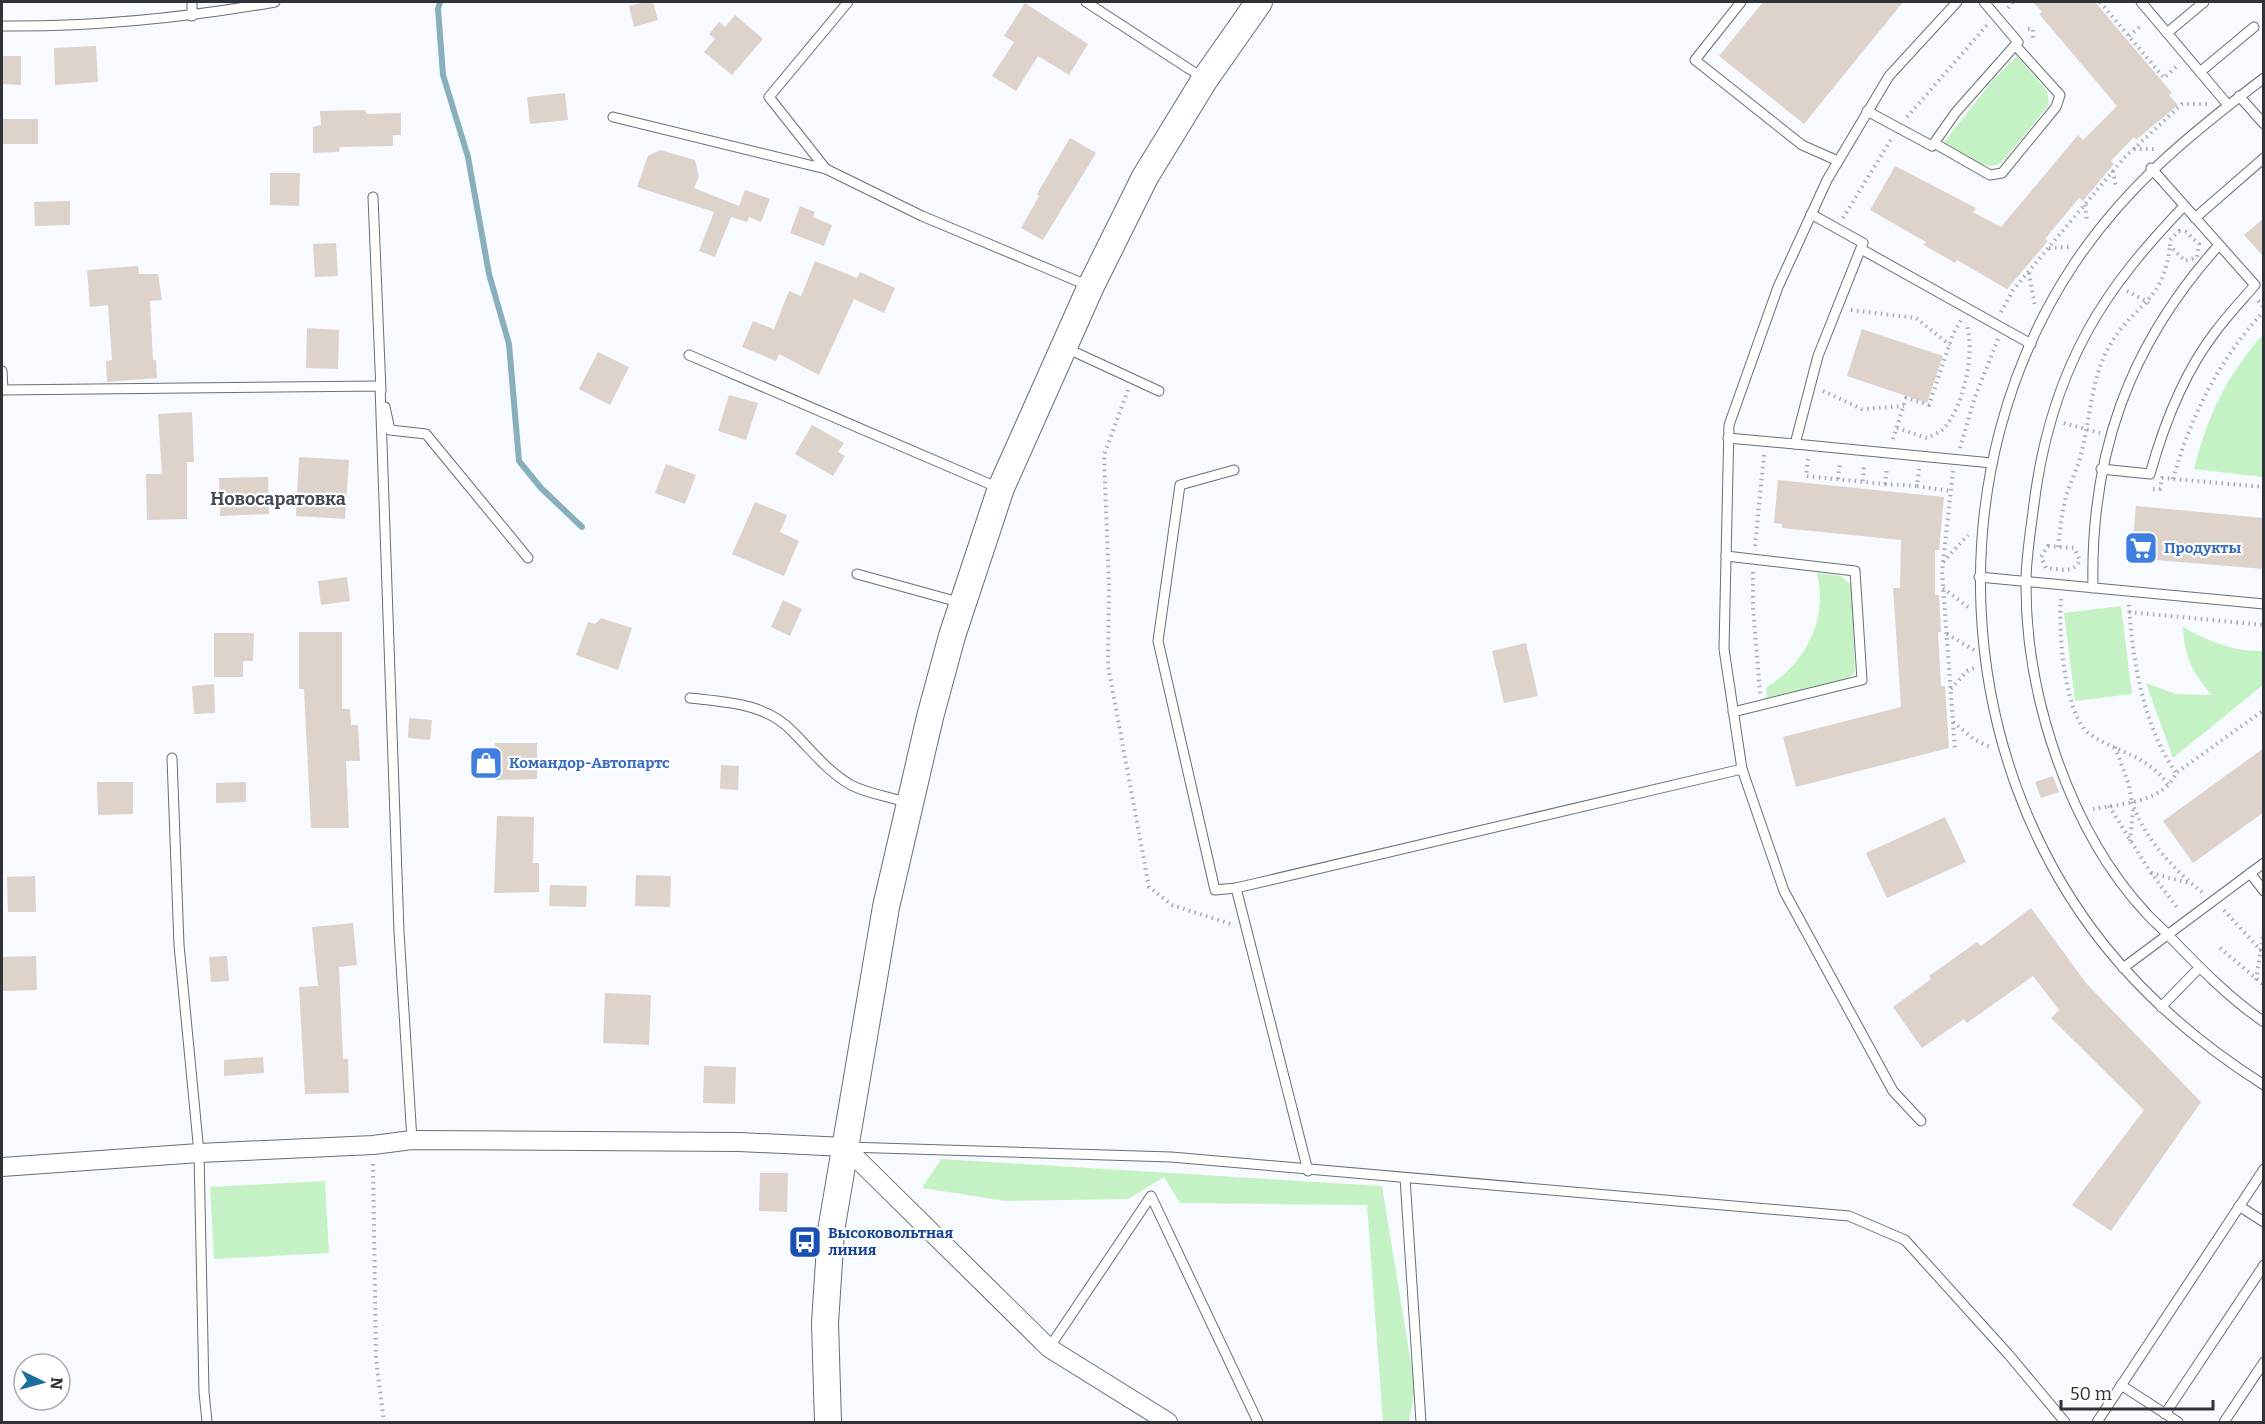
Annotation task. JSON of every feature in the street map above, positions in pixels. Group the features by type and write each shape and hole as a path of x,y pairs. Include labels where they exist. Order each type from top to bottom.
{"main road":[{"path":"828,1422 825,1323 827,1261 844,1147 882,929 909,802 930,717 963,603 1001,488 1091,286 1145,177 1205,79 1259,2"}],"street":[{"path":"2,1167 199,1153 373,1145 412,1140 739,1142 844,1147 1049,1348 1168,1422"}],"lane":[{"path":"192,2 192,16"},
{"path":"2,26 53,26 192,16 275,2"},
{"path":"826,169 769,97 848,2"},
{"path":"1086,2 1205,79"},
{"path":"1741,2 1695,60 1802,144 1838,161"},
{"path":"1921,1121 1893,1091 1784,891 1742,769 1724,649 1728,438 1729,425 1779,287 1811,214 1838,161 1889,76 1957,2"},
{"path":"1867,111 1932,146 1956,112 2018,42 1984,2"},
{"path":"2141,2 2228,105"},
{"path":"2167,33 2204,2"},
{"path":"2199,72 2254,27"},
{"path":"1934,143 1990,175 2002,173 2056,107 2060,95 2014,45"},
{"path":"2264,78 2151,168 2096,232 2073,266 2039,326 2003,418 1992,463 1983,519 1979,578 1983,652 2004,754 2032,825 2056,873 2079,910 2123,968 2161,1007 2195,1037 2264,1085"},
{"path":"2239,96 2264,124"},
{"path":"613,117 826,169 922,216 1091,286"},
{"path":"2196,218 2264,158"},
{"path":"2101,469 2150,474 2163,432 2193,364 2215,332 2255,285 2151,168"},
{"path":"373,197 399,932 412,1140"},
{"path":"2184,206 2139,253 2116,285 2086,334 2052,419 2040,466 2026,582 2033,660 2054,747 2079,812 2120,879 2145,912 2199,968 2264,1022"},
{"path":"1796,444 1818,356 1863,243 1811,214"},
{"path":"2093,588 2094,523 2101,469 2110,435 2133,371 2166,312 2219,245"},
{"path":"1861,249 1966,313 2003,328 2031,344"},
{"path":"1063,347 1159,391"},
{"path":"689,355 1001,488"},
{"path":"2,370 2,390 380,386"},
{"path":"380,386 390,430 426,434 528,558"},
{"path":"1728,438 1992,463"},
{"path":"1234,470 1180,485 1158,641 1215,890 1236,888 1742,769"},
{"path":"1726,556 1855,571 1862,680 1734,712"},
{"path":"857,574 963,603"},
{"path":"1979,578 2264,604"},
{"path":"690,698 743,703 767,714 791,729 831,771 852,786 909,802"},
{"path":"172,758 179,945 199,1153 204,1392 207,1422"},
{"path":"2123,968 2264,863"},
{"path":"2250,873 2264,891"},
{"path":"1236,888 1308,1171"},
{"path":"2161,1007 2199,968"},
{"path":"844,1147 1171,1157 1308,1171 1849,1216 1905,1240 2009,1355 2065,1422"},
{"path":"2097,1422 2264,1169"},
{"path":"1405,1178 1421,1422"},
{"path":"1049,1348 1151,1196 1258,1422"},
{"path":"2239,1206 2264,1222"},
{"path":"2165,1414 2264,1265"},
{"path":"2224,1422 2264,1362"},
{"path":"2121,1385 2178,1422"}],"path":[{"path":"2100,2 2164,78 2177,66"},
{"path":"2129,36 2142,25"},
{"path":"2058,547 2061,516 2087,430 2098,371 2110,345 2127,322 2148,302 2160,286 2168,267 2170,246 2174,234 2186,232 2199,244 2200,251 2192,261 2185,261 2170,246"},
{"path":"2028,272 2039,326"},
{"path":"2116,285 2166,312"},
{"path":"1847,320 1854,301"},
{"path":"1851,310 1916,318 1950,345"},
{"path":"2173,479 2189,426 2201,400 2230,352 2264,311"},
{"path":"1906,400 1906,398 1929,405 1950,345 1966,313"},
{"path":"1897,428 1927,438 1943,430 1955,410 1971,354 1966,313"},
{"path":"1955,750 1942,563 1953,468 1958,460 1975,397 2007,319 1999,315"},
{"path":"1132,378 1104,455 1109,585 1108,666 1149,887 1172,904 1230,924 1248,938"},
{"path":"1821,402 1826,380"},
{"path":"1823,391 1862,409 1904,406"},
{"path":"2052,419 2110,435"},
{"path":"1838,479 1841,456"},
{"path":"1917,486 1920,456"},
{"path":"1863,482 1865,458"},
{"path":"2165,478 2264,487"},
{"path":"1885,484 1950,490"},
{"path":"1942,563 1983,519"},
{"path":"2048,546 2058,547 2074,548 2080,560 2072,570 2046,568 2041,557 2043,550 2048,546"},
{"path":"2062,585 2059,616 2064,660 2078,722 2089,734 2151,764 2168,784"},
{"path":"1942,587 1980,617"},
{"path":"2129,592 2129,612 2143,691 2155,730 2176,773"},
{"path":"2129,612 2264,625"},
{"path":"1946,633 1966,648 1983,652"},
{"path":"1950,690 1967,671 1985,663"},
{"path":"2079,812 2146,800 2168,784 2176,773 2264,710"},
{"path":"1953,722 1975,740 2004,754"},
{"path":"2115,747 2138,819 2151,839 2193,884 2233,918 2262,952"},
{"path":"2130,842 2133,821 2132,802"},
{"path":"2109,806 2151,873 2187,920"},
{"path":"2151,873 2193,884"},
{"path":"2256,980 2264,929"},
{"path":"2220,948 2264,985"},
{"path":"373,1145 376,1359 384,1422"}],"green space":[{"path":"2017,56 2047,91 2049,105 2002,162 1988,166 1981,164 1944,142 1993,80"},
{"path":"2263,334 2263,477 2194,469 2205,431 2220,397"},
{"path":"1817,573 1841,576 1852,586 1855,673 1848,678 1767,699 1766,688 1792,666 1811,639 1819,608 1820,591"},
{"path":"2121,606 2132,694 2075,701 2064,613"},
{"path":"2183,627 2221,645 2242,650 2263,651 2263,685 2173,758 2146,683 2176,694 2212,695 2191,664 2185,647"},
{"path":"941,1159 1382,1186 1415,1388 1409,1422 1383,1422 1367,1205 1180,1203 1164,1177 1128,1199 1006,1201 922,1188"},
{"path":"325,1181 329,1253 214,1259 210,1187"}],"building":[{"path":"653,2 658,20 634,27 629,6"},
{"path":"1763,2 1903,2 1804,124 1719,56"},
{"path":"2033,2 2095,2 2172,93 2169,95 2178,105 2136,140 2134,137 2111,161 2114,164 2083,201 2079,198 2045,239 2048,241 2007,289 1957,260 1955,263 1924,245 1926,242 1870,210 1895,166 1976,208 1973,212 2001,227 2078,135 2083,140 2117,106 2039,14 2042,12"},
{"path":"1025,3 1088,44 1069,75 1038,56 1016,91 992,76 1014,42 1004,36"},
{"path":"735,15 763,39 732,75 704,52 715,39 709,34 719,22 725,27"},
{"path":"96,46 98,82 55,85 54,48"},
{"path":"2,56 21,56 21,85 2,84"},
{"path":"565,93 568,120 530,124 527,97"},
{"path":"365,110 367,114 401,113 401,135 393,135 393,146 340,147 339,152 313,153 313,127 321,125 320,111"},
{"path":"2,119 38,119 38,144 2,144"},
{"path":"1070,138 1096,153 1043,240 1021,228 1039,196 1037,194"},
{"path":"660,150 695,160 699,177 694,188 739,206 745,190 770,199 761,222 749,217 747,222 731,217 715,257 699,251 714,212 637,187 648,156"},
{"path":"270,173 300,173 299,206 270,205"},
{"path":"70,201 70,225 35,226 34,202"},
{"path":"800,206 815,212 813,217 832,225 824,246 790,233"},
{"path":"2264,218 2264,257 2244,235"},
{"path":"336,243 338,276 315,277 313,244"},
{"path":"815,261 857,278 860,272 895,288 884,313 854,299 819,375 779,354 776,361 742,347 753,321 774,329 789,291 801,296"},
{"path":"138,266 139,274 158,274 162,300 150,301 153,360 156,360 157,378 107,382 106,361 112,360 108,305 90,307 87,270"},
{"path":"307,328 339,330 338,369 306,368"},
{"path":"1862,329 1943,356 1927,403 1847,376"},
{"path":"598,352 629,367 610,405 579,389"},
{"path":"729,395 758,403 746,440 718,431"},
{"path":"192,412 194,462 187,462 187,519 147,520 146,474 162,474 158,414"},
{"path":"812,425 844,443 838,452 845,456 833,476 795,454"},
{"path":"299,457 349,460 345,519 296,516"},
{"path":"666,464 696,475 685,504 655,493"},
{"path":"268,477 269,514 220,516 219,478"},
{"path":"1778,480 1944,497 1939,550 1935,550 1935,595 1939,595 1941,632 1938,632 1941,686 1945,686 1949,748 1796,787 1783,737 1901,707 1893,588 1900,588 1901,540 1782,528 1782,524 1774,523"},
{"path":"755,502 787,515 780,532 799,541 784,576 732,554"},
{"path":"2136,506 2264,518 2264,569 2131,558"},
{"path":"347,577 350,601 321,605 318,581"},
{"path":"783,600 802,609 790,636 771,627"},
{"path":"601,618 632,628 618,670 576,655 588,622 595,624"},
{"path":"299,632 342,632 342,709 350,709 351,725 358,725 360,761 346,761 349,828 311,828 304,689 299,689"},
{"path":"214,633 254,633 253,661 243,661 243,677 214,677"},
{"path":"1526,643 1538,696 1504,703 1492,651"},
{"path":"214,684 215,713 194,714 192,686"},
{"path":"409,718 432,720 430,740 408,738"},
{"path":"495,743 537,743 537,779 496,780"},
{"path":"2264,748 2264,812 2193,863 2163,821"},
{"path":"721,765 739,766 738,790 720,789"},
{"path":"2053,776 2059,792 2041,798 2035,782"},
{"path":"97,782 133,782 133,814 98,815"},
{"path":"246,782 246,802 216,803 216,783"},
{"path":"497,816 534,817 533,863 539,863 539,892 494,893"},
{"path":"1945,817 1966,862 1887,898 1866,853"},
{"path":"636,875 671,876 670,907 635,906"},
{"path":"35,876 36,912 8,912 7,877"},
{"path":"550,885 587,886 586,907 549,906"},
{"path":"2031,908 2086,983 2201,1102 2111,1231 2072,1205 2144,1110 2051,1018 2059,1010 2033,976 1967,1023 1964,1019 1922,1048 1893,1007 1931,979 1929,976 1977,942 1981,946"},
{"path":"353,923 357,965 339,967 343,1059 348,1059 349,1093 305,1094 299,987 318,986 312,927"},
{"path":"36,956 37,990 2,991 2,957"},
{"path":"227,956 229,981 211,982 209,957"},
{"path":"605,993 651,995 649,1045 603,1043"},
{"path":"263,1057 264,1073 224,1076 224,1060"},
{"path":"704,1066 736,1067 735,1104 703,1103"},
{"path":"760,1173 788,1173 787,1212 759,1211"}],"waterway":[{"path":"440,2 438,9 443,75 468,157 489,274 509,344 519,461 541,488 582,527"}],"place":[{"name":"Продукты","path":"2141,548"},
{"name":"Командор-Автопартс","path":"486,763"},
{"name":"Высоковольтная линия","path":"805,1242"}],"district":[{"name":"Новосаратовка","path":"278,499"}]}
